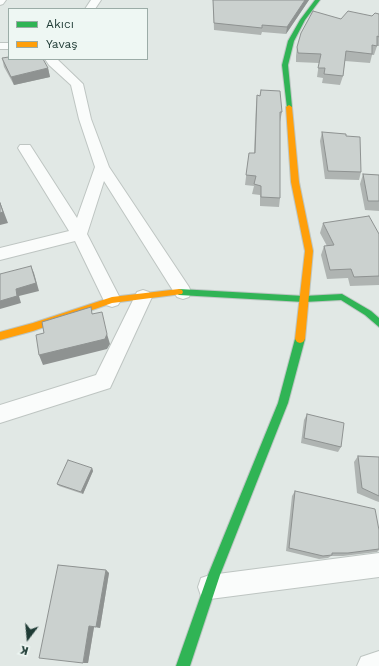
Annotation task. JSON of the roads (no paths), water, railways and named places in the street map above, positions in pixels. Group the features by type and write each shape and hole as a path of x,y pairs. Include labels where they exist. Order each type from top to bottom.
{"street":[{"path":"183,666 210,587 283,404 300,342 308,251 295,182 285,65 291,41 303,20 318,0"},
{"path":"52,60 77,84 85,119 102,167 183,292"},
{"path":"25,148 78,234 112,300"},
{"path":"78,234 102,167"},
{"path":"0,254 78,234"},
{"path":"0,336 33,327 112,300 183,292 304,299 342,297 368,313 379,323"},
{"path":"0,414 103,382 143,297"},
{"path":"210,587 379,565"},
{"path":"370,666 379,664"}]}
